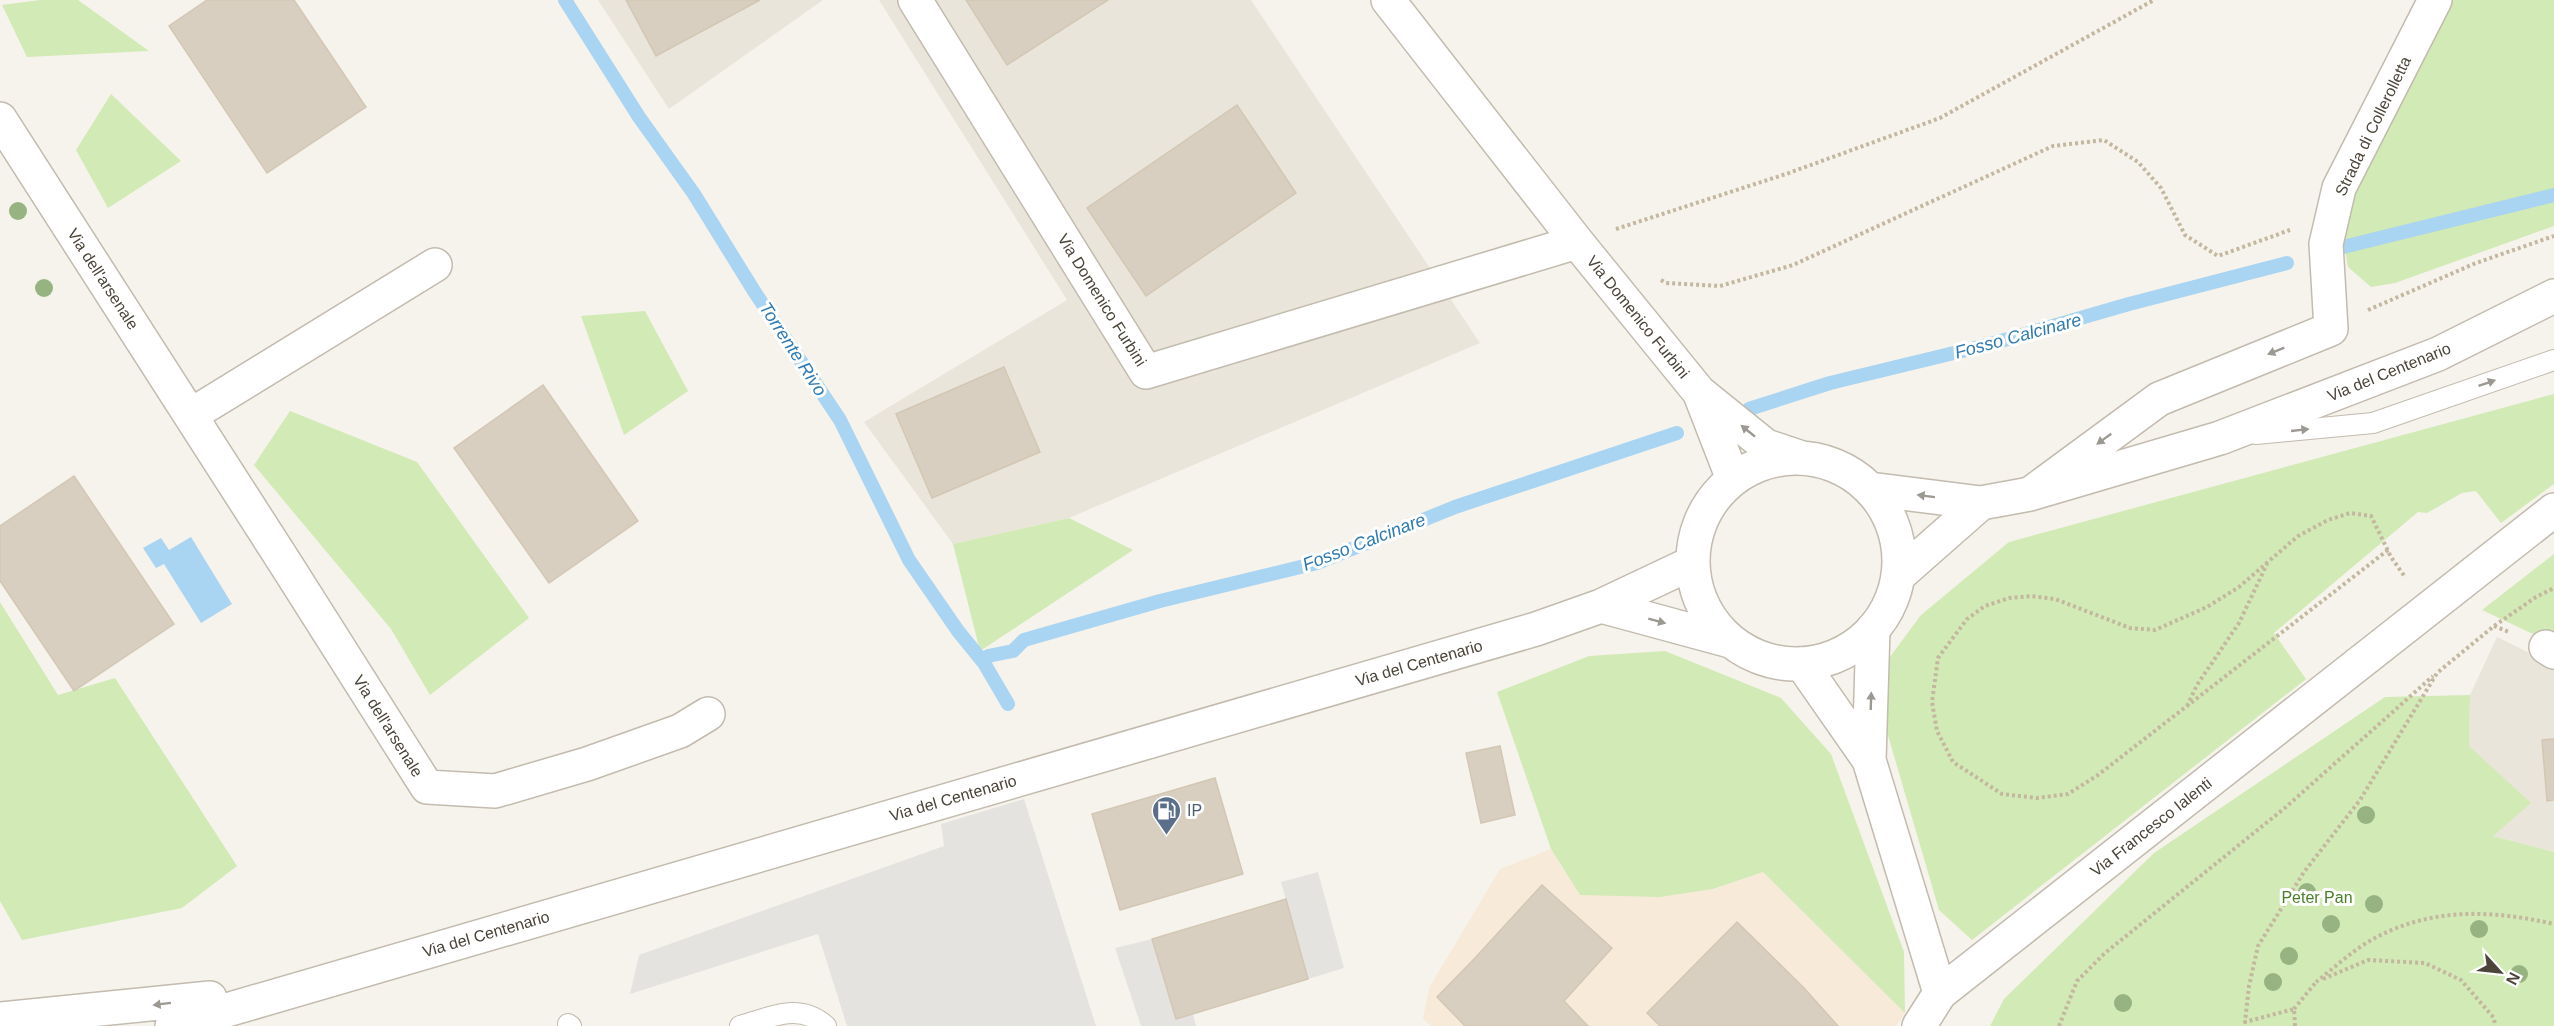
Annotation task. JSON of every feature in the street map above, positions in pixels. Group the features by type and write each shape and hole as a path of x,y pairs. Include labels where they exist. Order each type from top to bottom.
{"street":[{"name":"Via Domenico Furbini","path":"915,0 1146,372 1576,242"},
{"name":"Via Domenico Furbini","path":"1388,0 1576,242 1699,392"},
{"name":"Strada di Collerolletta","path":"2331,329 2326,244 2339,188 2435,0"},
{"name":"Via dell'arsenale","path":"5,138 190,415 427,788 495,790 587,764 670,735 708,714"},
{"path":"190,415 435,265"},
{"name":"Via del Centenario","path":"1981,503 2030,494 2220,438 2438,354 2554,296"},
{"path":"2030,494 2159,399 2331,329"},
{"path":"1699,392 1766,446 1799,458"},
{"path":"1699,392 1733,479"},
{"path":"1600,606 1730,641 1752,654 1776,663 1802,664 1828,659 1852,647 1873,630 1889,604 1898,576 1899,552 1894,529 1885,508 1870,489 1850,472 1825,462 1799,458 1776,459 1753,466 1733,479 1715,496 1694,538 1692,562 1697,592 1710,619 1730,641"},
{"path":"1870,489 1981,503"},
{"path":"1898,576 1981,503"},
{"name":"Via Francesco Ialenti","path":"1919,1026 1940,993 2554,510"},
{"name":"Via del Centenario","path":"304,987 1536,629 1600,606 1692,562"},
{"path":"1869,760 1873,630"},
{"path":"1802,664 1869,760 1940,993 1945,1026"},
{"path":"0,1019 132,1008 304,987"},
{"path":"172,1026 304,987"}],"lane":[{"path":"2220,438 2373,423 2554,360"},
{"path":"740,1026 790,1012 814,1015 826,1026"}],"path":[{"path":"1576,242 1786,174 1940,118 2154,0"},
{"path":"1658,277 1666,283 1720,286 1793,265 2053,146 2104,140 2138,162 2161,188 2185,235 2218,256 2333,215"},
{"path":"2331,329 2403,293 2476,263 2554,236"},
{"path":"2388,550 2098,775 2067,794 2037,798 2002,794 1953,762 1937,731 1932,702 1938,658 1967,619 1985,606 2009,598 2055,599 2130,628 2155,630 2207,607 2239,587 2298,536 2328,520 2350,513 2371,516 2388,550 2427,611"},
{"path":"2187,707 2197,685 2239,623 2268,561"},
{"path":"2059,1026 2076,981 2105,953 2286,807 2437,673 2494,626 2535,597 2554,588"},
{"path":"2437,673 2360,801 2304,873 2258,946 2249,986 2246,1024 2294,1009 2316,982 2374,938 2417,922 2465,912 2520,916 2554,924"},
{"path":"2316,982 2368,960 2425,963 2461,980 2494,1018 2494,1026"},
{"path":"2294,1009 2295,1026"}],"shaded area":[{"path":"598,0 823,0 669,109"},
{"path":"879,0 1251,0 1480,343 1069,518 953,544 864,422 1067,300"},
{"path":"2497,637 2554,665 2554,852 2493,836 2469,746 2470,695"},
{"path":"1024,799 1096,1026 847,1026 818,934 630,994 639,955 944,846 941,824"},
{"path":"1551,849 1580,895 1713,889 1763,872 1905,1013 1896,1026 1430,1026 1423,1018 1429,988 1500,869"},
{"path":"1318,872 1344,968 1308,979 1281,882"},
{"path":"1152,939 1176,1018 1193,1014 1196,1026 1141,1026 1115,948"}],"green space":[{"path":"40,0 78,0 149,51 27,57 2,5"},
{"path":"2453,0 2554,0 2554,226 2395,283 2371,287 2348,267 2342,233 2346,203 2407,82"},
{"path":"111,94 181,161 108,208 76,150"},
{"path":"645,311 688,391 624,435 581,316"},
{"path":"2554,394 2554,484 2501,523 2476,491 2462,493 2427,513 2418,512 2274,633 2306,679 1972,940 1939,910 1880,708 1881,669 1921,615 2009,542"},
{"path":"290,411 417,462 529,618 430,695 391,629 254,465"},
{"path":"1069,518 1133,550 980,651 953,544"},
{"path":"2554,554 2554,644 2482,610"},
{"path":"0,602 58,695 115,678 237,866 182,908 22,940 0,901"},
{"path":"1665,651 1781,698 1831,754 1904,952 1905,1013 1763,872 1713,889 1660,897 1580,895 1551,849 1497,692 1589,656"},
{"name":"Peter Pan","path":"2470,695 2469,746 2531,803 2493,836 2554,852 2554,1026 1990,1026 2004,999 2154,853 2385,697"}],"water":[{"path":"191,537 232,604 201,623 164,564 156,568 143,548 161,538 169,550"}],"building":[{"path":"207,0 294,0 366,107 267,173 169,26"},
{"path":"626,0 760,0 656,56"},
{"path":"966,0 1108,0 1007,65"},
{"path":"1237,105 1296,193 1146,296 1087,208"},
{"path":"1004,367 1040,452 932,498 896,414"},
{"path":"543,385 638,521 549,583 454,448"},
{"path":"74,476 174,624 74,691 0,581 0,526"},
{"path":"2554,739 2554,800 2547,801 2542,740"},
{"path":"1500,746 1515,815 1481,823 1466,753"},
{"path":"1215,778 1243,874 1120,910 1092,814"},
{"path":"1542,885 1612,948 1564,1001 1588,1026 1465,1026 1437,997"},
{"path":"1286,899 1308,979 1176,1019 1152,939"},
{"path":"1737,922 1804,988 1838,1026 1660,1026 1647,1013"}],"waterway":[{"name":"Torrente Rivo","path":"565,0 639,117 694,194 754,291 840,420 909,560 958,631 984,663 1008,704"},
{"name":"Fosso Calcinare","path":"2343,247 2554,195"},
{"name":"Fosso Calcinare","path":"1749,409 1830,383 1987,345 2129,304 2287,263"},
{"name":"Fosso Calcinare","path":"984,663 988,656 1013,651 1024,640 1160,601 1317,563 1455,507 1677,433"}],"place":[{"name":"IP","path":"1166,836"}]}
